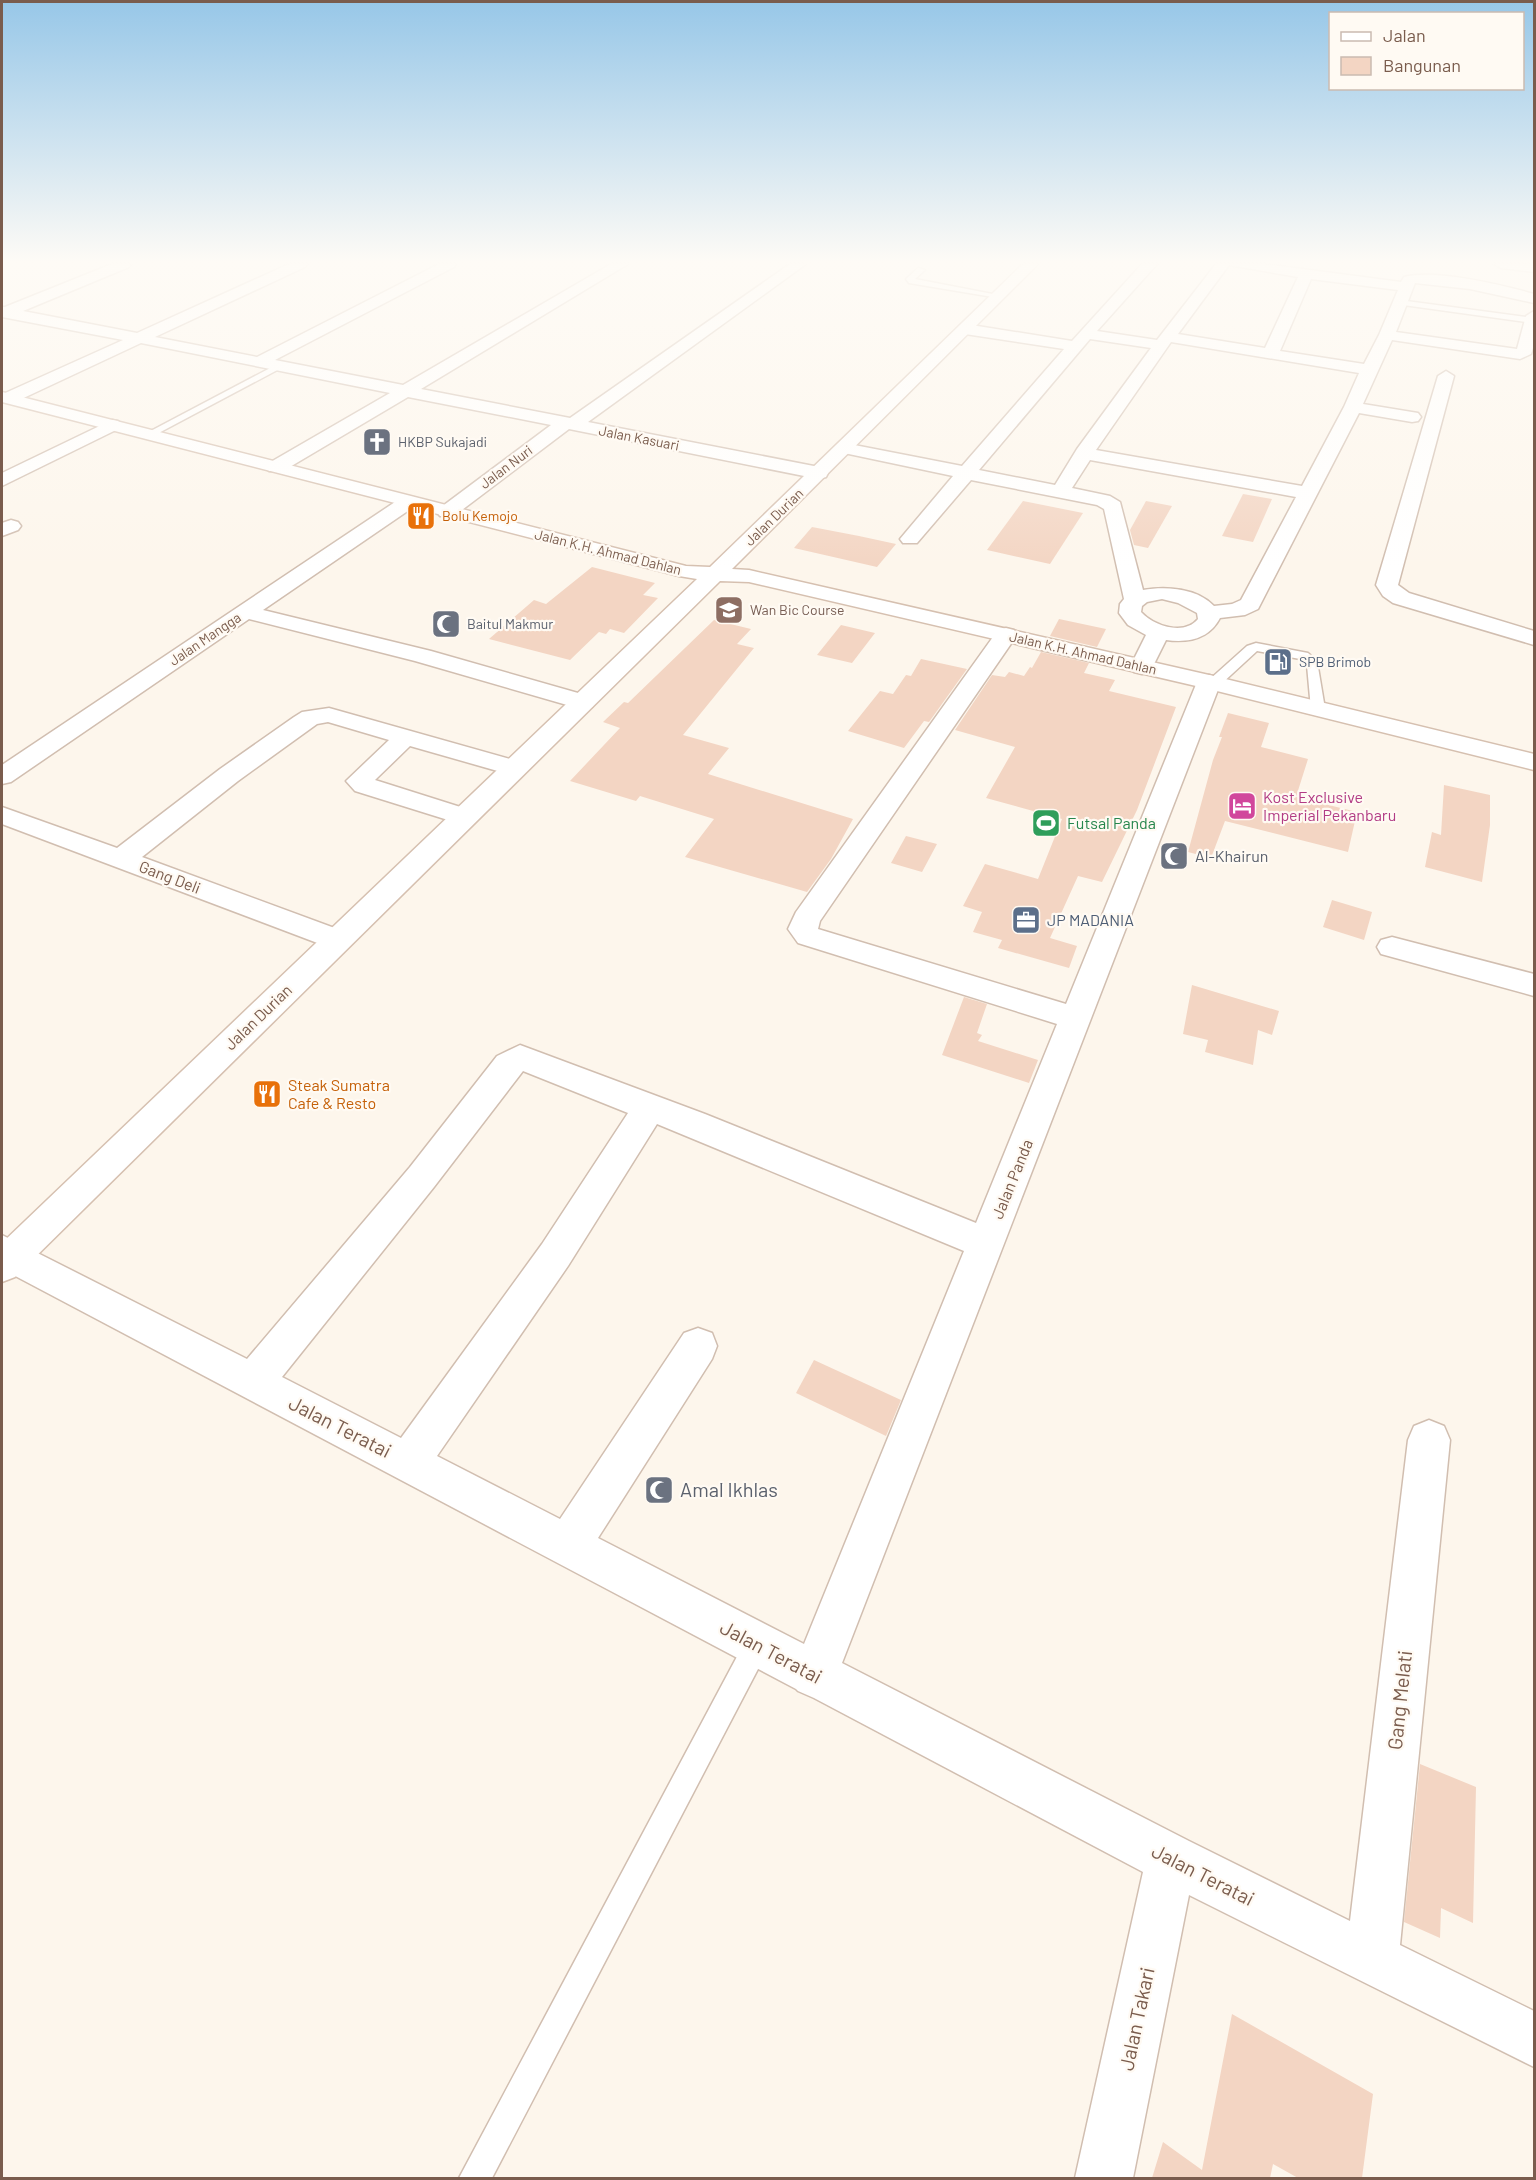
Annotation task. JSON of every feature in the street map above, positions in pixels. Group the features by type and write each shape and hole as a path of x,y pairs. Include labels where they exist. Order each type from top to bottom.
{"street":[{"path":"5,397 77,366"},
{"name":"Jalan Kasuari","path":"274,366 819,473"},
{"path":"276,467 449,366"},
{"name":"Jalan Nuri","path":"447,512 653,366"},
{"name":"Jalan Durian","path":"5,1258 338,940 928,366"},
{"path":"910,539 1059,366"},
{"path":"1060,492 1084,453 1146,366"},
{"path":"1340,366 1368,370"},
{"path":"1208,613 1237,610 1250,604 1306,493 1353,407 1370,366"},
{"path":"1446,376 1387,585 1390,591 1401,598 1534,638"},
{"name":"Jalan K.H. Ahmad Dahlan","path":"5,397 686,572 749,576 1211,683 1534,762"},
{"path":"1353,407 1412,417"},
{"path":"2,480 112,425"},
{"path":"844,448 1111,503 1135,600"},
{"path":"1084,453 1306,493"},
{"name":"Jalan Mangga","path":"2,776 408,502"},
{"path":"1154,594 1179,596 1194,601 1208,613 1209,620 1197,631 1186,634 1159,632 1143,626 1132,617 1129,608 1135,600 1154,594"},
{"path":"246,612 423,656 583,702"},
{"path":"1142,667 1159,632"},
{"path":"1006,635 806,919 803,929 808,936 1076,1018"},
{"name":"Jalan Panda","path":"814,1674 1211,683"},
{"path":"121,859 229,775 303,722 321,715 329,715 515,768"},
{"path":"398,745 359,781 364,785 464,817"},
{"name":"Gang Deli","path":"2,815 338,940"},
{"path":"1392,947 1534,985"},
{"path":"253,1382 422,1177 514,1060 520,1057 650,1107 987,1244"},
{"path":"408,1463 555,1255 650,1107"},
{"name":"Jalan Teratai","path":"5,1258 253,1382 1171,1859 1534,2040"},
{"path":"568,1546 698,1346"},
{"name":"Gang Melati","path":"1372,1959 1428,1440"},
{"name":"Jalan Takari","path":"1104,2178 1171,1859"}],"lane":[{"path":"150,434 279,367"},
{"path":"1211,683 1256,647 1304,656 1313,664 1318,709"},
{"path":"475,2178 749,1660 761,1646"}],"building":[{"path":"1243,494 1272,499 1253,542 1222,536"},
{"path":"1023,501 1083,513 1050,564 987,550"},
{"path":"1146,501 1172,506 1148,548 1134,545 1130,530"},
{"path":"812,527 896,544 877,567 794,548"},
{"path":"592,567 655,583 643,595 658,598 624,633 610,629 606,634 599,632 570,660 489,639 534,600 546,604"},
{"path":"1059,619 1106,629 1097,647 1050,636"},
{"path":"714,620 751,629 737,644 754,648 683,735 729,748 708,774 853,819 831,859 807,892 685,857 714,819 640,796 636,801 570,781 620,728 603,722 624,702 628,703"},
{"path":"841,625 875,633 852,663 817,655"},
{"path":"1041,652 1089,663 1084,673 1115,680 1109,691 1176,707 1137,810 1102,882 1078,876 1050,938 1077,946 1069,968 998,948 1002,940 973,932 982,912 963,906 985,864 1038,879 1062,819 986,798 1015,747 955,730 992,675 1005,677 1009,672 1024,676 1030,667 1032,668"},
{"path":"921,659 967,669 929,722 924,721 904,748 848,731 880,691 893,694 906,675 911,676"},
{"path":"1228,713 1269,723 1261,747 1308,759 1296,797 1357,812 1348,852 1225,821 1211,858 1188,852 1213,760 1222,737 1219,737"},
{"path":"1444,785 1490,795 1490,825 1482,882 1425,867 1432,832 1441,835"},
{"path":"906,836 937,844 922,872 891,863"},
{"path":"1332,900 1372,912 1364,940 1323,927"},
{"path":"1192,985 1279,1011 1272,1035 1258,1030 1253,1065 1205,1052 1208,1040 1183,1034"},
{"path":"964,997 987,1004 977,1033 982,1035 978,1041 1038,1060 1029,1083 942,1055"},
{"path":"814,1360 901,1400 886,1436 796,1393"},
{"path":"1420,1764 1476,1787 1473,1923 1441,1908 1440,1938 1404,1922"},
{"path":"1232,2014 1373,2094 1362,2178 1298,2178 1273,2164 1270,2178 1152,2178 1163,2142 1202,2170"}],"place":[{"name":"HKBP Sukajadi","path":"377,442"},
{"name":"Bolu Kemojo","path":"421,516"},
{"name":"Wan Bic Course","path":"729,610"},
{"name":"Baitul Makmur","path":"446,624"},
{"name":"SPB Brimob","path":"1278,662"},
{"name":"Kost Exclusive Imperial Pekanbaru","path":"1242,806"},
{"name":"Futsal Panda","path":"1046,823"},
{"name":"Al-Khairun","path":"1174,856"},
{"name":"JP MADANIA","path":"1026,920"},
{"name":"Steak Sumatra Cafe & Resto","path":"267,1094"},
{"name":"Amal Ikhlas","path":"659,1490"}]}
